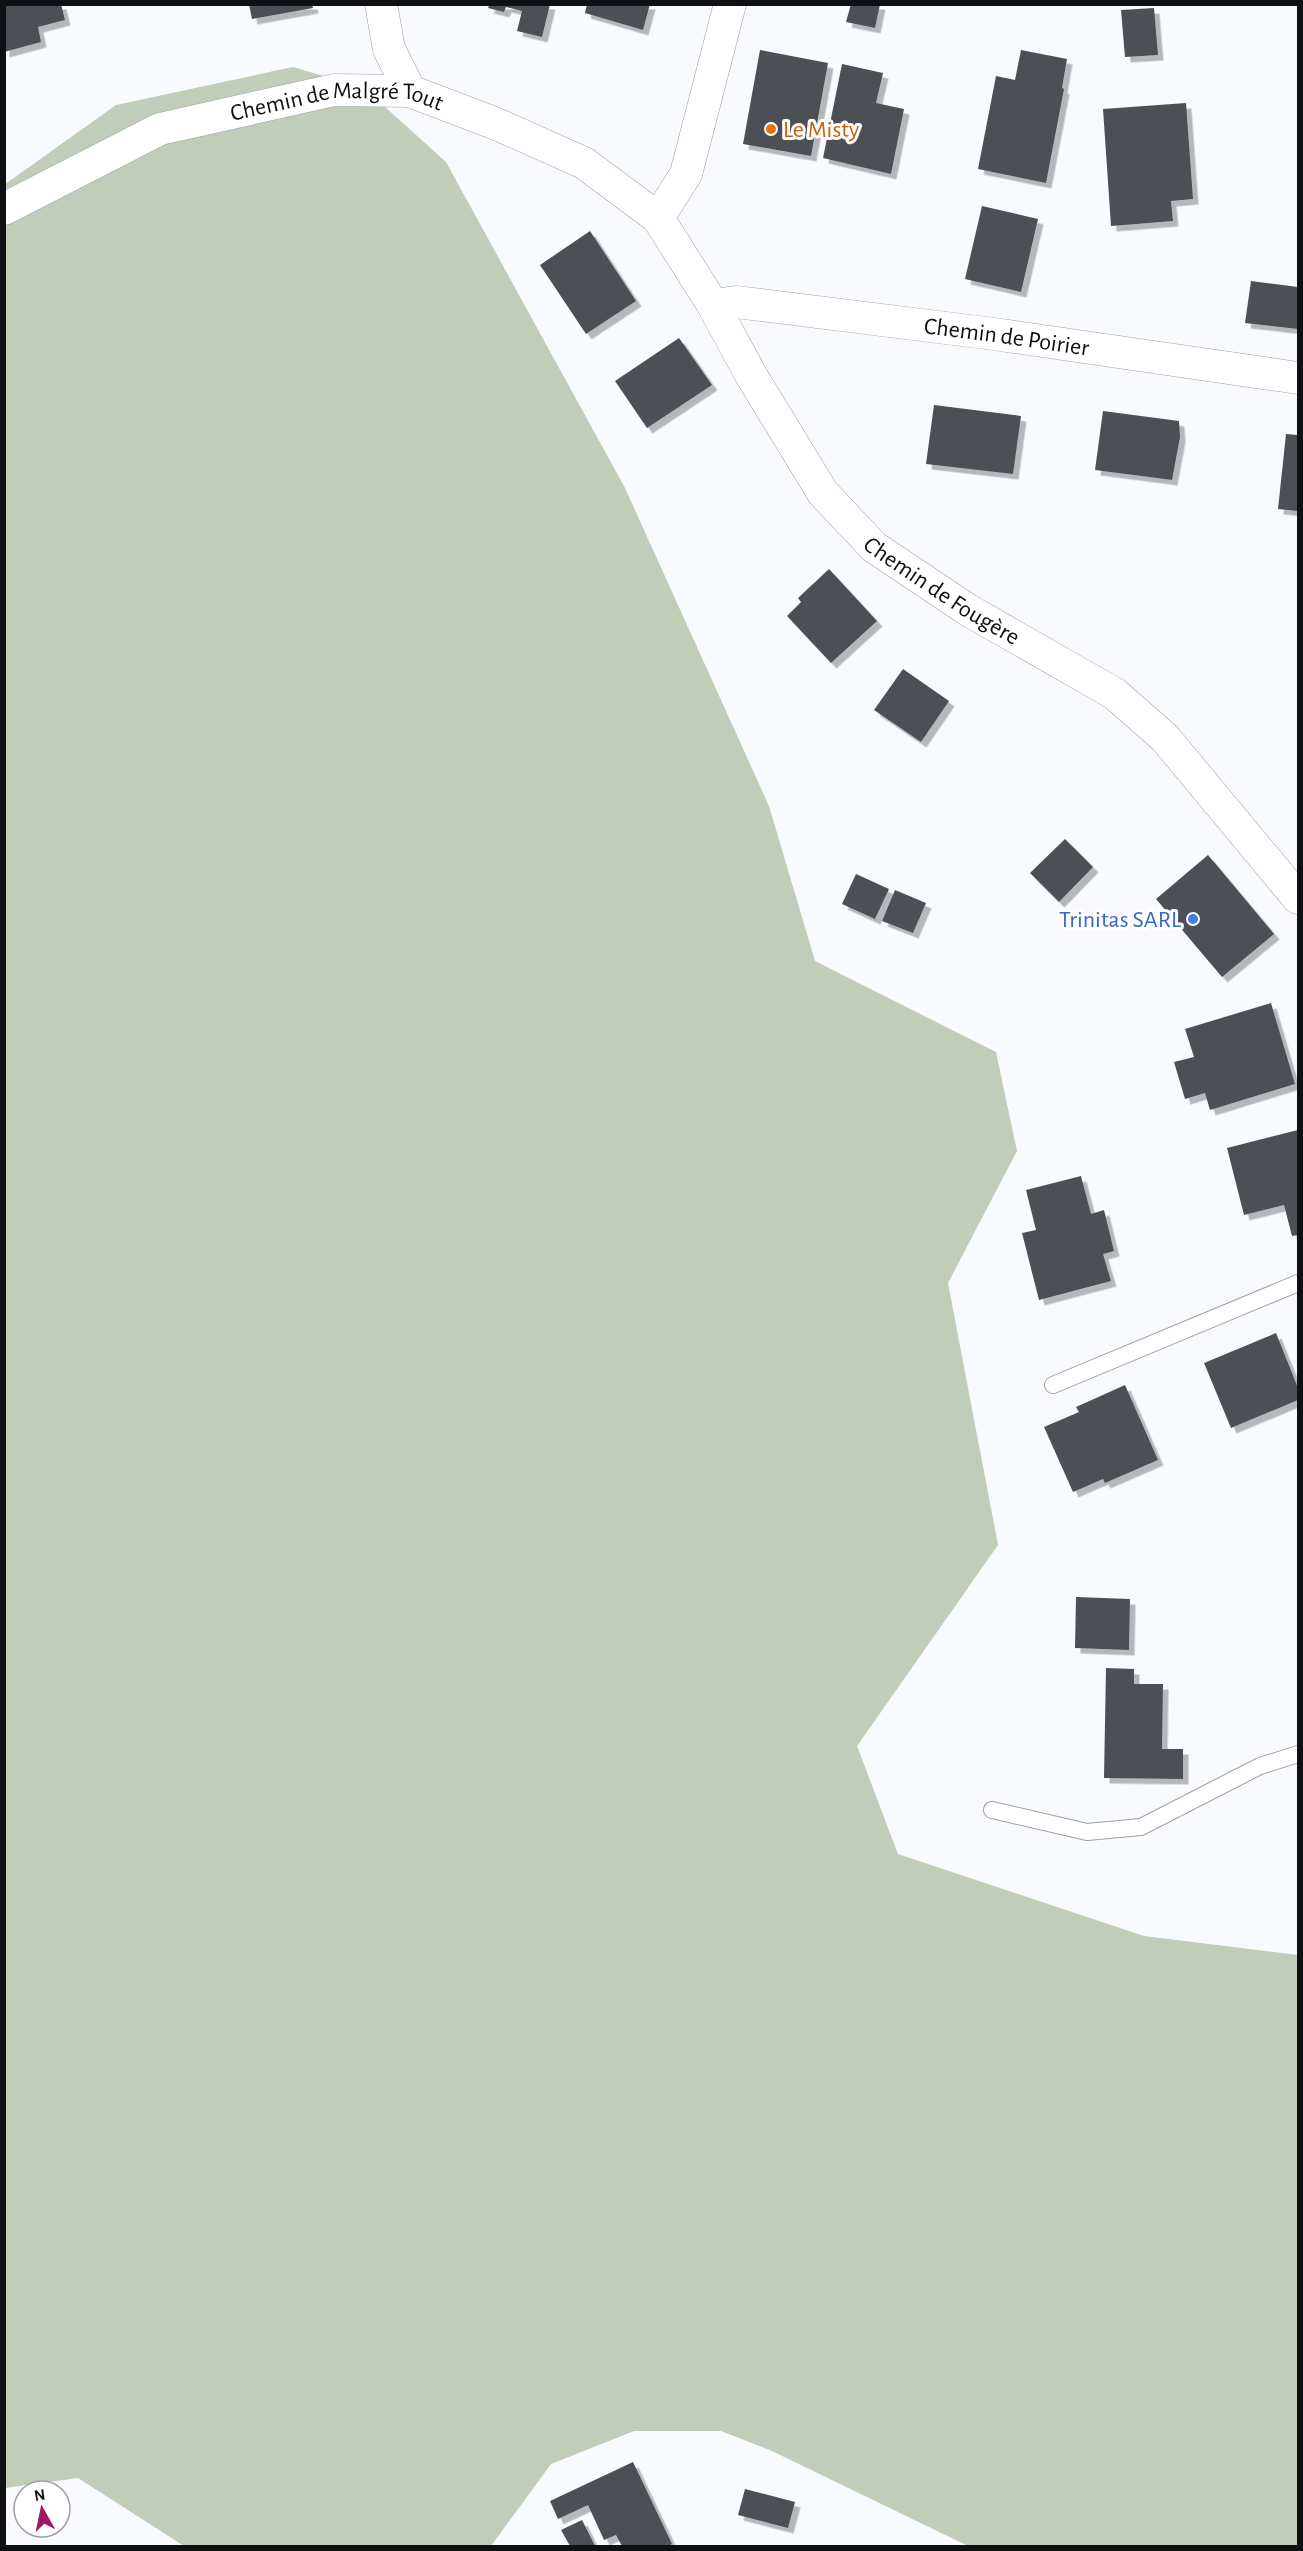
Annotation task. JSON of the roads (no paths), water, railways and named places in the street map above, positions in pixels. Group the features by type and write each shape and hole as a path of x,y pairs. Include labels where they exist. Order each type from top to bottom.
{"street":[{"path":"381,4 389,49 410,91"},
{"path":"658,218 686,174 730,4"},
{"name":"Chemin de Malgré Tout","path":"4,208 159,129 334,90 410,91 499,124 584,163 658,218"},
{"name":"Chemin de Fougère","path":"658,218 713,305 751,375 823,493 874,547 968,610 1115,694 1165,738 1299,898"},
{"name":"Chemin de Poirier","path":"713,305 748,303 994,334 1299,378"}],"lane":[{"path":"1053,1385 1299,1283"},
{"path":"992,1810 1088,1833 1141,1827 1260,1766 1299,1754"}],"place":[{"name":"Le Misty","path":"771,129"},
{"name":"Trinitas SARL","path":"1193,919"}]}
